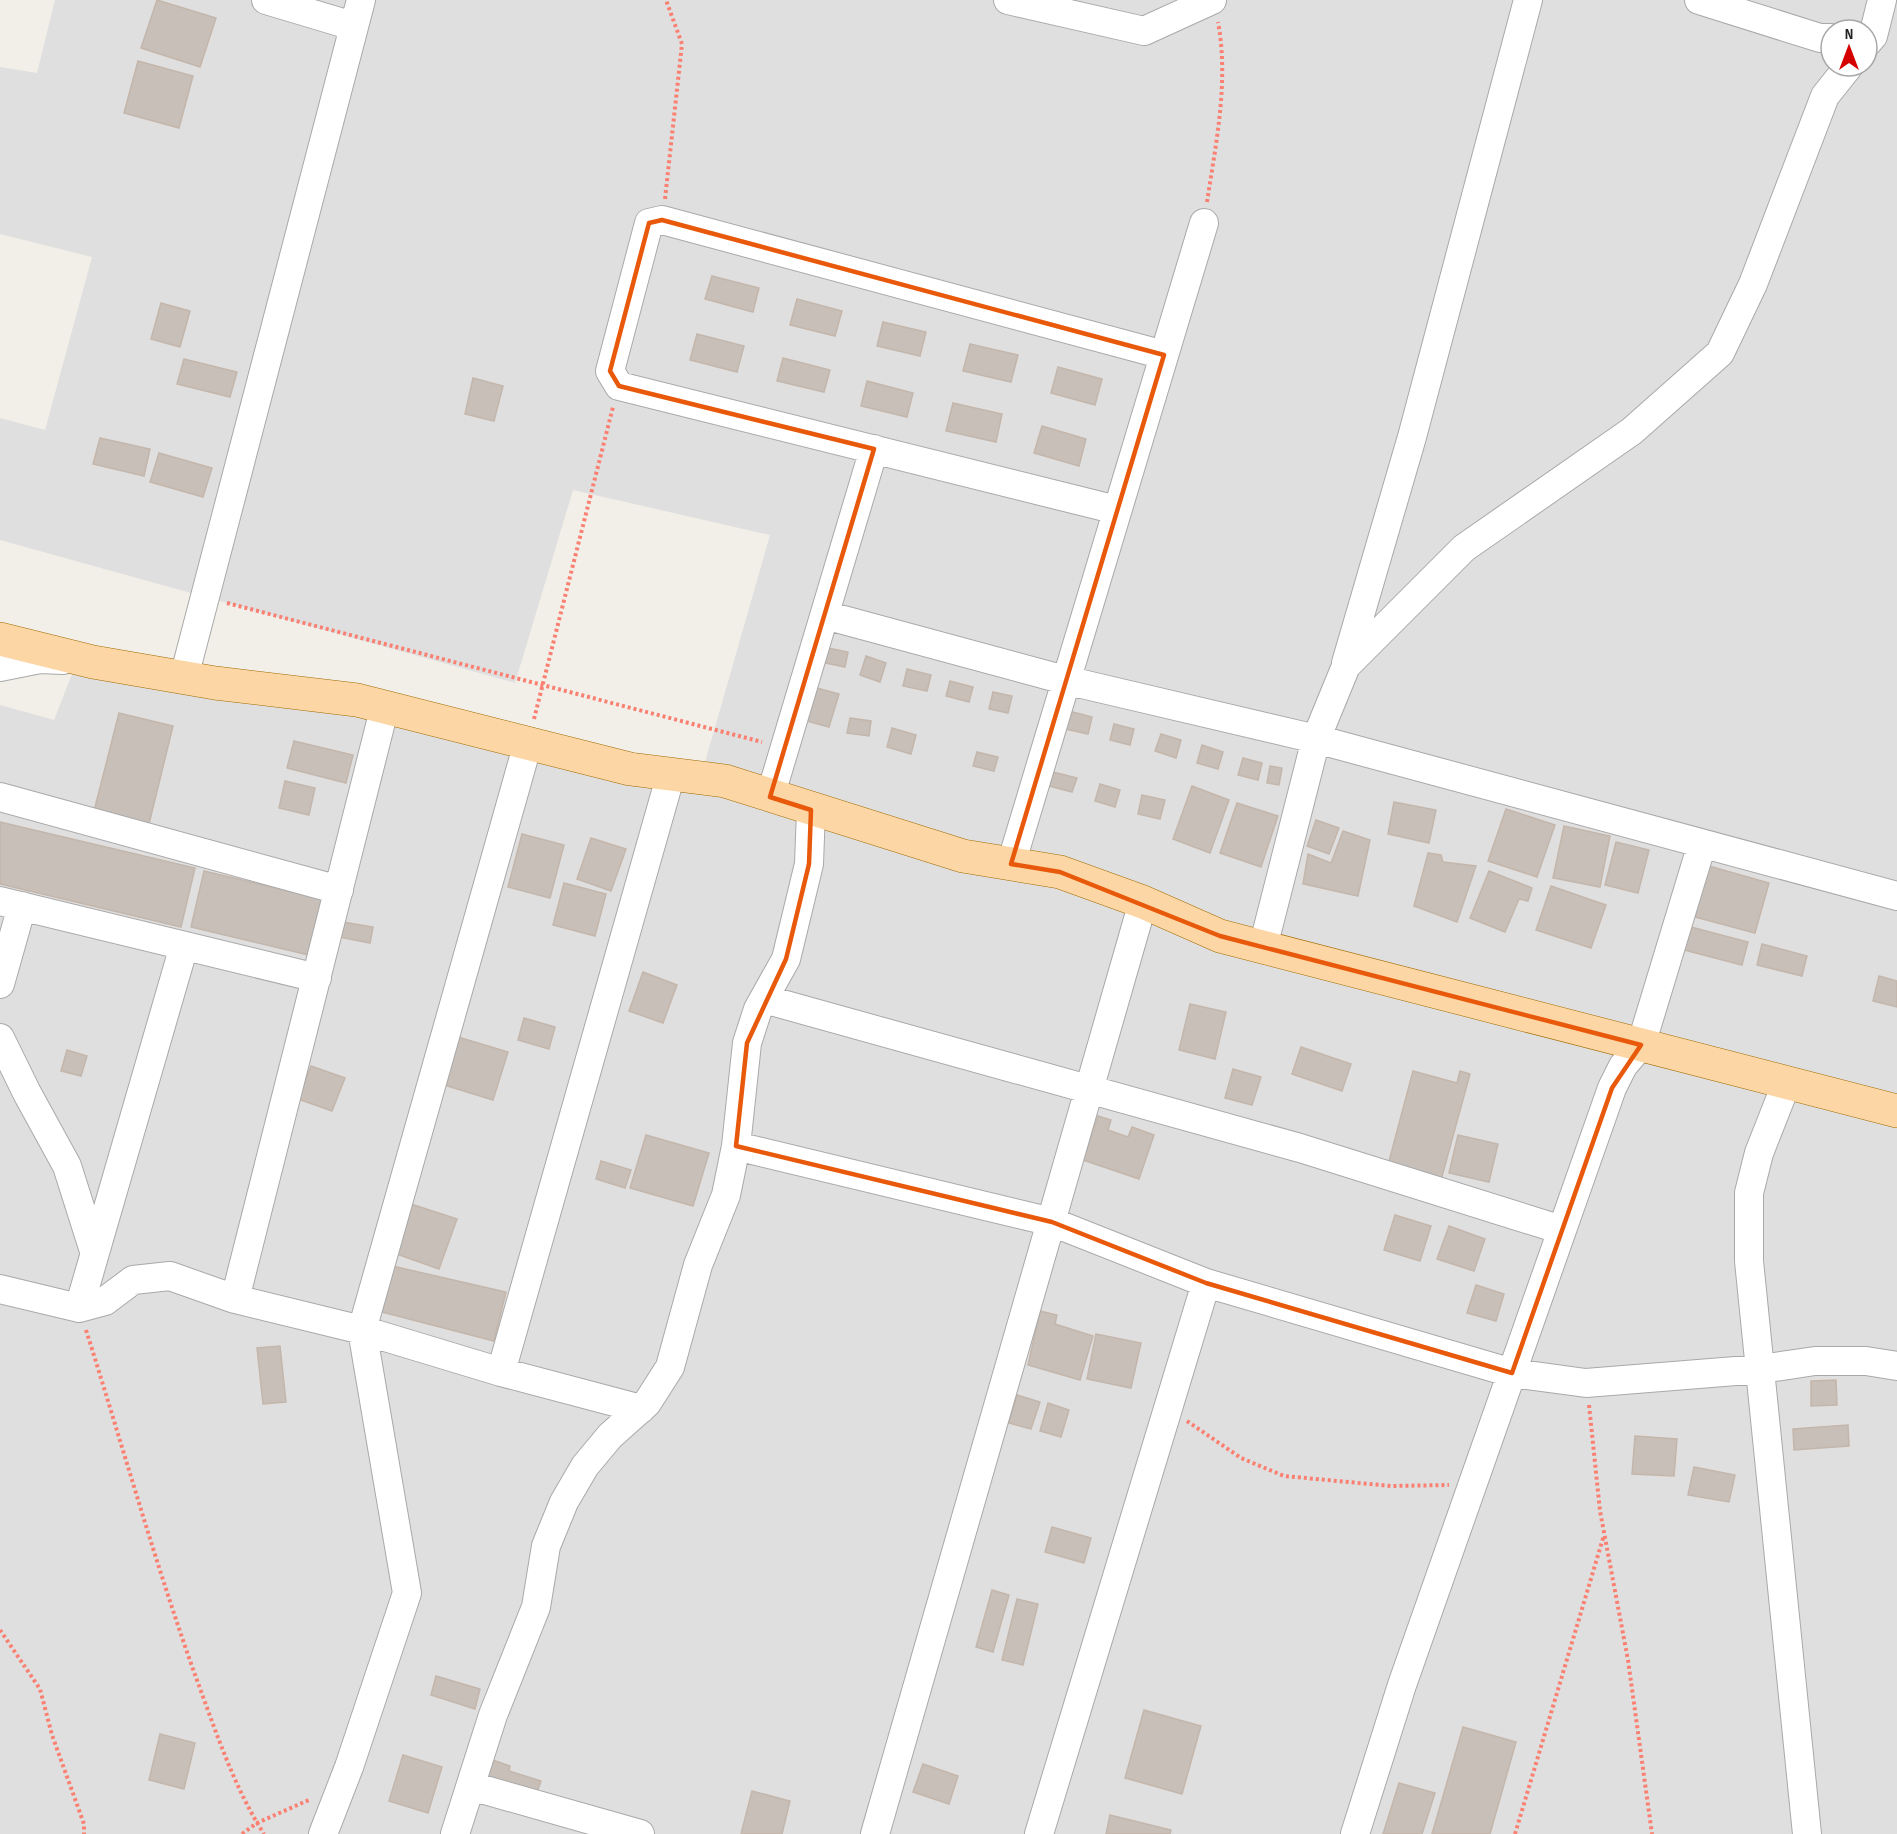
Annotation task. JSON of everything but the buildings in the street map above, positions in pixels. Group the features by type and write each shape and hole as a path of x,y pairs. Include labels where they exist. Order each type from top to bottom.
{"main road":[{"path":"0,639 93,662 184,677 357,700 630,769 725,781 963,856 1060,872 1143,902 1220,936 1897,1111"}],"street":[{"path":"184,677 357,13 266,0"},
{"path":"1008,0 1144,31 1214,10"},
{"path":"1263,947 1316,739 1346,666 1412,437 1528,0"},
{"path":"1699,0 1819,38"},
{"path":"1879,19 1882,0"},
{"path":"1346,666 1464,549 1632,431 1720,353 1753,284 1825,96 1839,78"},
{"path":"1117,510 619,386 610,371 649,223 662,220 1164,355"},
{"path":"1011,864 1204,223"},
{"path":"770,797 874,450"},
{"path":"825,615 1065,680 1316,739 1897,896"},
{"path":"0,667 40,659 93,662"},
{"path":"235,1299 385,706"},
{"path":"323,1834 343,1784 407,1593 362,1330 528,742"},
{"path":"501,1372 671,774"},
{"path":"0,797 339,890"},
{"path":"455,1834 493,1715 536,1607 546,1546 564,1502 585,1466 610,1436 640,1409 670,1367 698,1265 726,1195 736,1146 747,1043 764,999 786,959 809,864 812,810"},
{"path":"1355,1834 1402,1685 1612,1088 1623,1066 1641,1045 1702,843"},
{"path":"875,1834 1143,902"},
{"path":"0,984 11,904 317,978"},
{"path":"79,1308 184,946"},
{"path":"764,999 1300,1148 1562,1230"},
{"path":"0,1038 67,1166 94,1251"},
{"path":"1787,1082 1759,1153 1749,1193 1749,1262 1807,1834"},
{"path":"736,1146 1052,1222 1206,1283 1512,1372 1586,1383 1761,1369 1815,1361 1866,1361 1897,1366"},
{"path":"0,1289 79,1308 105,1301 133,1280 170,1276 235,1299 362,1330 501,1372 640,1409"},
{"path":"1039,1834 1206,1283"},
{"path":"471,1786 640,1834"}],"path":[{"path":"662,220 682,44 666,0"},
{"path":"1204,223 1220,118 1223,48 1214,10"},
{"path":"528,742 619,386"},
{"path":"206,597 785,748"},
{"path":"79,1308 164,1586 209,1713 257,1823 264,1834"},
{"path":"1586,1383 1605,1534 1628,1660 1652,1834"},
{"path":"1169,1405 1193,1427 1240,1458 1284,1476 1391,1486 1472,1485"},
{"path":"1515,1834 1605,1534"},
{"path":"0,1630 40,1689 52,1735 84,1824 84,1834"},
{"path":"242,1834 257,1823 343,1784"}],"highlighted area":[{"path":"662,220 1164,355 1011,864 1060,872 1220,936 1641,1045 1612,1088 1512,1373 1206,1283 1052,1222 736,1146 747,1043 786,959 809,864 811,810 770,797 874,449 619,386 610,371 649,223"}],"shaded area":[{"path":"55,0 1897,0 1897,1834 0,1834 0,705 54,720 83,646 697,790 770,535 573,490 515,683 0,540 0,418 45,430 92,257 0,234 0,67 37,73"}]}
